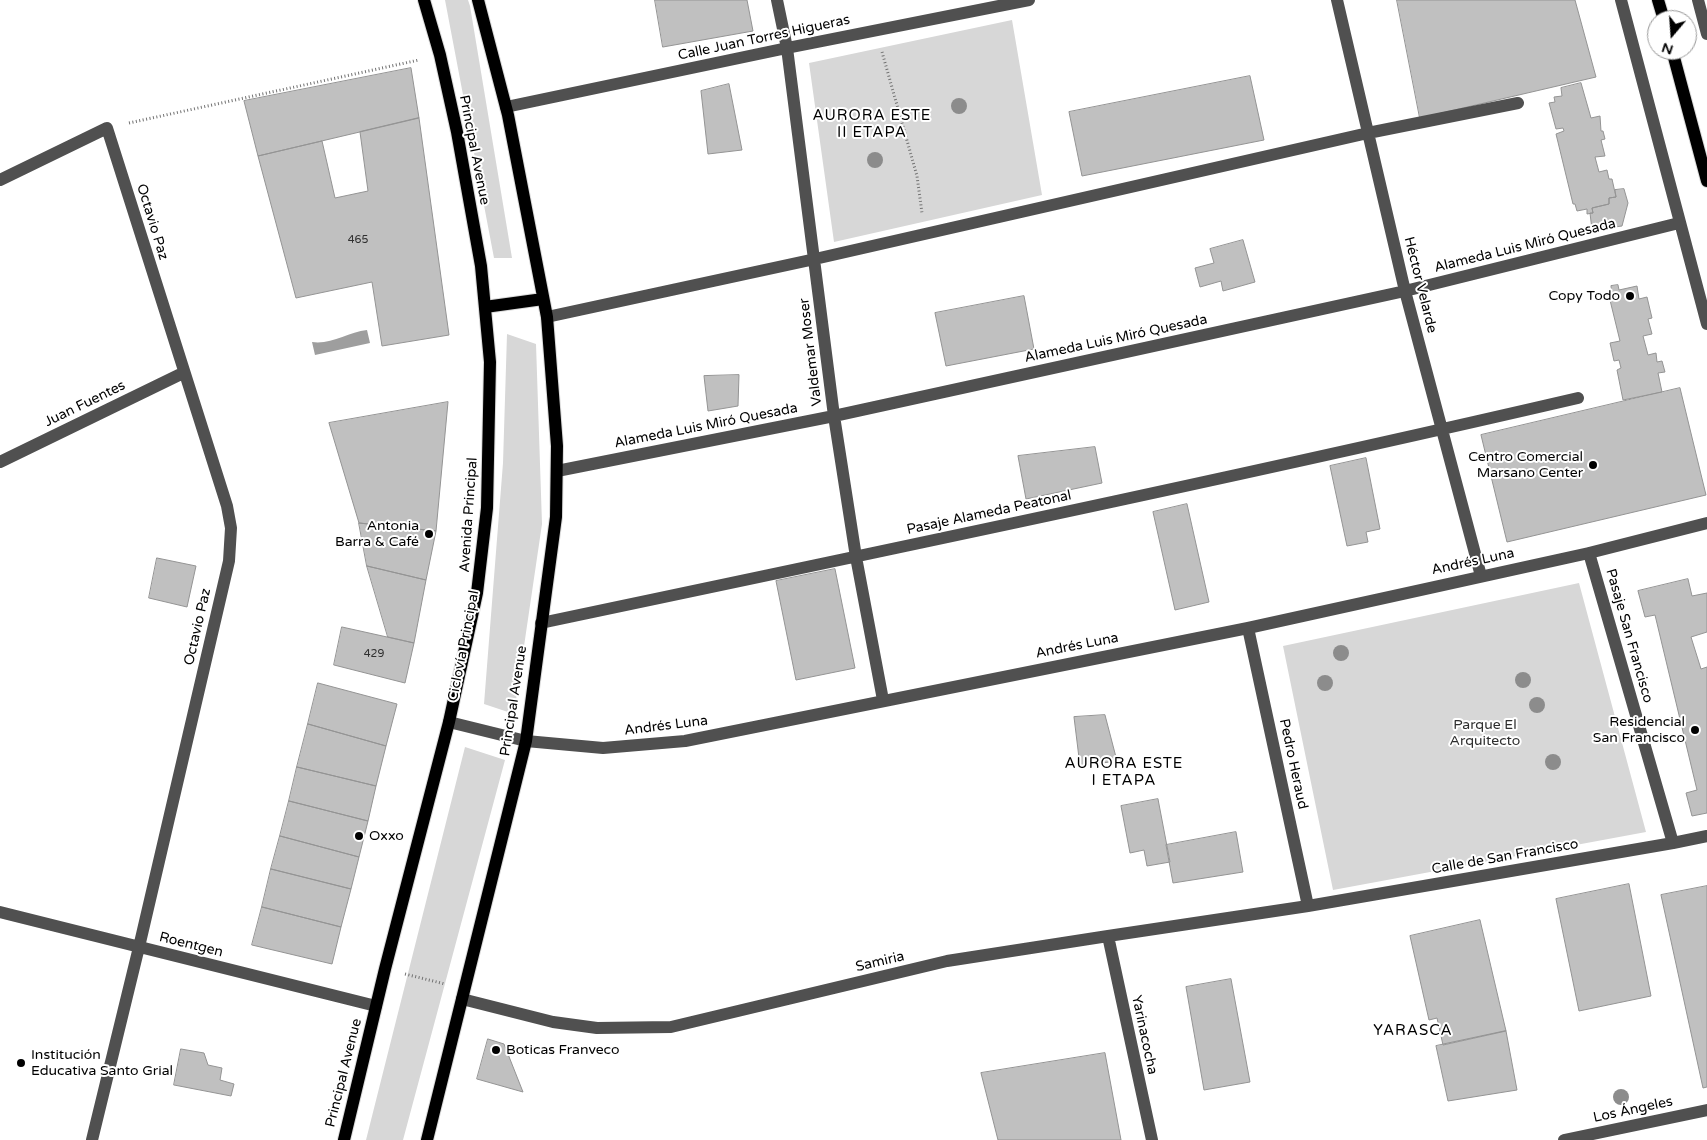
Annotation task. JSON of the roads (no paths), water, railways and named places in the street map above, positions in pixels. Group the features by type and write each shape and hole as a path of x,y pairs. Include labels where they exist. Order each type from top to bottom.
{"main road":[{"name":"Principal Avenue","path":"424,0 440,55 457,132 481,266 485,308"},
{"path":"478,0 506,107 547,317"},
{"path":"1675,60 1707,181"},
{"path":"485,308 543,299"},
{"name":"Avenida Principal","path":"449,722 477,594 487,508 490,362 485,308"},
{"name":"Principal Avenue","path":"427,1140 526,741 556,516 557,471 547,317"},
{"name":"Principal Avenue","path":"344,1140 385,970 449,722"}],"street":[{"name":"Valdemar Moser","path":"777,0 787,48 834,416 856,557 883,700"},
{"name":"Calle Juan Torres Higueras","path":"506,107 875,30 1030,0"},
{"name":"Héctor Velarde","path":"1337,0 1405,291 1481,576"},
{"path":"1621,0 1707,324"},
{"path":"1698,0 1707,34"},
{"path":"547,317 815,259 1368,133 1518,103"},
{"name":"Octavio Paz","path":"0,180 106,128 230,518 231,542 229,560 139,948 92,1140"},
{"name":"Alameda Luis Miró Quesada","path":"557,471 834,416 1405,291 1679,223"},
{"name":"Juan Fuentes","path":"0,462 183,373"},
{"name":"Pasaje Alameda Peatonal","path":"541,623 856,557 1578,398"},
{"name":"Andrés Luna","path":"449,722 526,741 603,748 685,741 1248,628 1589,553 1707,523"},
{"name":"Pasaje San Francisco","path":"1589,553 1673,844"},
{"name":"Pedro Heraud","path":"1248,628 1308,906"},
{"name":"Calle de San Francisco","path":"1308,906 1673,844 1707,836"},
{"name":"Samiria","path":"463,994 553,1022 597,1028 671,1027 948,962 1308,906"},
{"name":"Roentgen","path":"0,912 376,1006"},
{"name":"Yarinacocha","path":"1108,936 1152,1140"},
{"name":"Los Ángeles","path":"1564,1140 1707,1110"}],"place":[{"name":"Copy Todo","path":"1630,296"},
{"name":"Centro Comercial Marsano Center","path":"1593,465"},
{"name":"Antonia Barra & Café","path":"429,534"},
{"name":"Residencial San Francisco","path":"1695,730"},
{"name":"Oxxo","path":"359,836"},
{"name":"Boticas Franveco","path":"496,1050"},
{"name":"Institución Educativa Santo Grial","path":"21,1063"}],"district":[{"name":"AURORA ESTE II ETAPA","path":"872,124"},
{"name":"AURORA ESTE I ETAPA","path":"1124,772"},
{"name":"YARASCA","path":"1413,1031"}],"park label":[{"name":"Parque El Arquitecto","path":"1485,734"}]}
